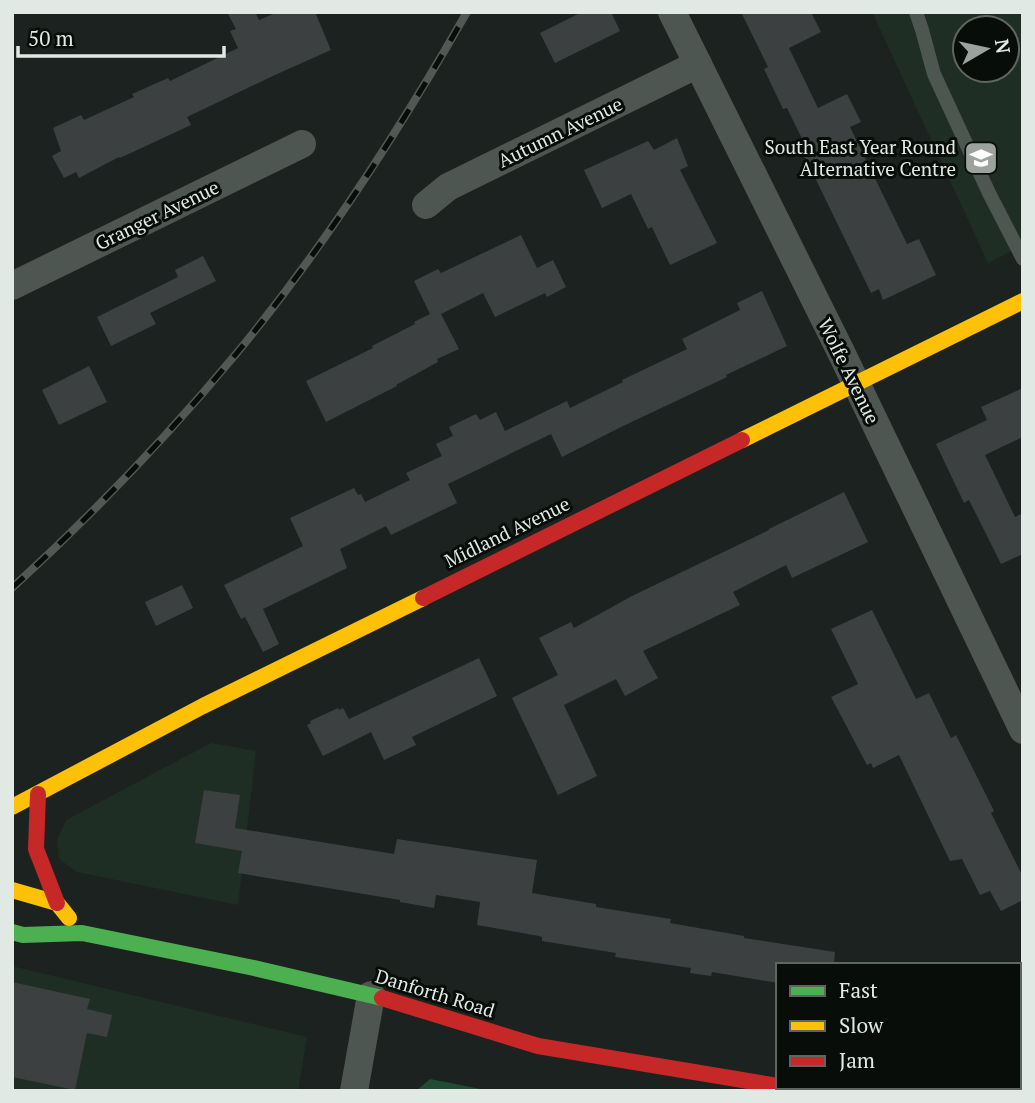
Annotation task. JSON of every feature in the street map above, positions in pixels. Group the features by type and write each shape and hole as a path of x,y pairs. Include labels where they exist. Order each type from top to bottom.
{"main road":[{"name":"Midland Avenue","path":"12,807 203,706 1023,301"},
{"path":"38,794 36,849 57,903 82,933"},
{"path":"12,890 57,903"},
{"name":"Danforth Road","path":"12,932 23,935 82,933 371,995 538,1046 776,1086"}],"street":[{"name":"Wolfe Avenue","path":"673,12 1023,730"},
{"name":"Autumn Avenue","path":"426,205 448,187 698,64"},
{"name":"Granger Avenue","path":"12,286 302,144"},
{"path":"354,1091 371,995"}],"lane":[{"path":"916,12 934,74 1023,259"}],"shaded area":[{"name":"South East Year Round Alternative Centre","path":"872,12 1023,12 1023,245 988,263"},
{"path":"211,743 256,751 238,905 77,872 59,859 57,840 66,820"},
{"path":"12,966 307,1037 298,1091 12,1091"}],"green space":[{"path":"430,1079 491,1091 416,1091"}],"building":[{"path":"227,12 255,12 259,20 278,12 315,12 331,50 187,117 191,125 79,178 76,172 64,178 52,156 61,151 53,128 81,115 84,120 134,97 132,94 168,78 170,81 238,48 230,31 236,29"},
{"path":"582,12 611,12 620,31 555,63 540,33"},
{"path":"741,12 811,12 821,32 789,48 818,108 847,94 861,122 850,127 907,244 919,239 936,275 883,300 879,289 871,293 804,155 809,153 787,108 783,109 764,69 768,67"},
{"path":"677,138 688,166 680,170 717,243 670,265 652,227 648,229 631,194 602,208 584,170 648,141 654,150"},
{"path":"521,235 537,268 553,260 566,287 547,297 545,293 495,317 483,293 441,314 459,349 437,359 438,362 397,386 326,422 306,381 373,348 372,346 430,314 414,281 438,269 441,273"},
{"path":"203,256 216,281 150,313 156,324 111,346 97,317 178,277 175,270"},
{"path":"762,291 787,346 562,457 551,434 448,484 457,503 391,535 386,526 340,549 347,568 263,609 279,644 263,652 245,617 241,619 224,585 303,546 290,518 354,488 365,502 410,480 406,473 442,456 436,444 453,436 449,427 476,414 480,420 496,412 505,431 567,401 570,408 687,349 682,339 740,310 737,303"},
{"path":"89,366 107,402 59,425 42,390"},
{"path":"1023,388 1023,437 985,455 1015,517 1023,513 1023,554 1001,564 969,500 964,503 936,444 987,420 981,407"},
{"path":"844,492 868,542 792,578 786,565 733,592 740,605 643,651 658,678 625,696 616,679 564,705 597,776 558,795 512,698 558,675 539,638 571,622 574,628 632,596"},
{"path":"182,585 193,608 156,626 145,602"},
{"path":"872,610 916,699 929,693 951,738 956,735 1023,877 1023,900 1001,911 990,891 980,895 962,859 950,861 899,755 873,768 871,763 867,765 831,697 858,684 831,629"},
{"path":"479,658 497,696 412,737 416,745 384,760 371,732 323,756 307,725 338,708 343,708 349,719"},
{"path":"204,790 240,795 235,828 394,854 397,839 537,860 532,893 671,919 670,923 744,938 835,952 834,963 776,963 776,983 712,972 711,976 690,973 691,968 615,957 616,953 542,941 539,936 477,925 480,902 436,895 434,908 238,873 242,851 195,843"},
{"path":"12,982 90,999 87,1009 112,1015 107,1037 87,1033 75,1090 12,1077"}],"railway":[{"path":"12,588 100,504 156,445 268,314 359,188 467,12"}],"traffic: fast":[{"path":"12,932 23,935 82,933 254,968 382,998"}],"traffic: slow":[{"path":"742,440 1023,301"},
{"path":"12,807 203,706 423,598"},
{"path":"12,890 57,903 69,918"}],"traffic: jam":[{"path":"423,598 742,440"},
{"path":"38,794 36,849 57,903"},
{"path":"382,998 538,1046 776,1086"}],"place":[{"name":"South East Year Round Alternative Centre","path":"981,158"}]}
